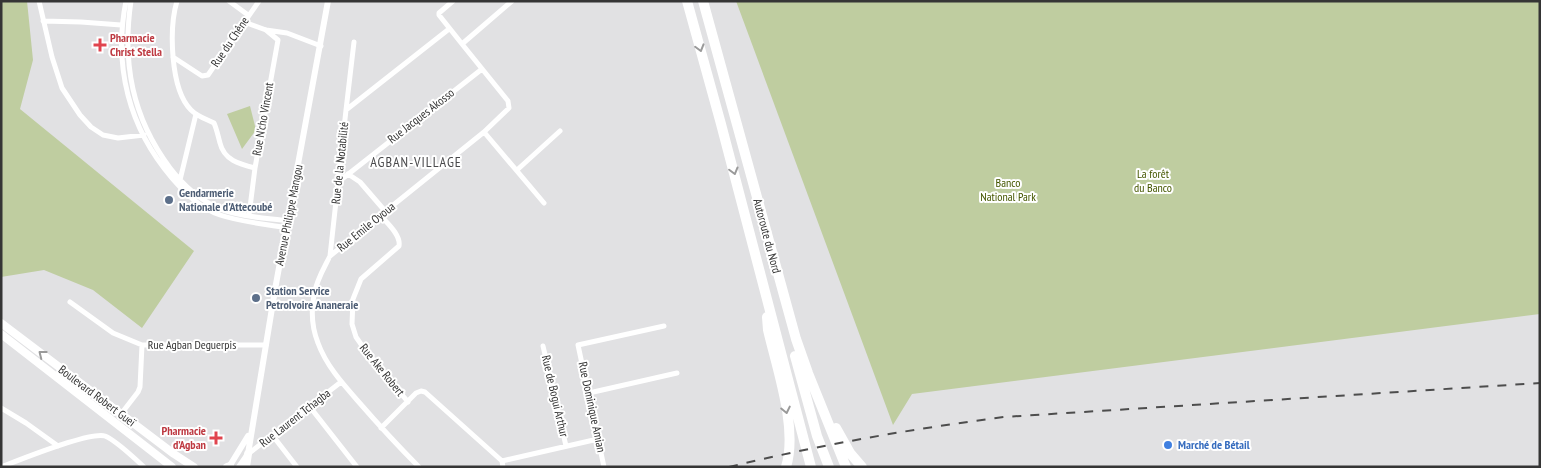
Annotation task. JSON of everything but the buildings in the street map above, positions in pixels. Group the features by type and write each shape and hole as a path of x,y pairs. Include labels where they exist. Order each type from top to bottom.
{"highway":[{"name":"Autoroute du Nord","path":"687,1 811,467"},
{"name":"Autoroute du Nord","path":"703,1 796,339 846,467"},
{"path":"772,255 794,351 817,436 829,467"},
{"path":"766,294 768,330 788,415 790,448 786,467"},
{"path":"822,409 831,418 850,453 862,467"}],"main road":[{"name":"Boulevard Robert Gueï","path":"1,322 174,454 194,467"},
{"name":"Boulevard Robert Gueï","path":"1,334 172,467"},
{"path":"246,467 248,454"}],"street":[{"path":"39,1 52,57 62,88 80,115 91,127 103,135 118,138 149,134"},
{"path":"126,1 122,25 122,63 128,98 142,136 162,167 194,200 219,215 288,225"},
{"path":"131,1 128,26 129,68 132,89 141,117 165,161 180,180 221,209 288,225"},
{"path":"177,1 172,31 173,57 182,95 187,105 196,114 214,123 222,150 226,156 254,168"},
{"path":"229,1 248,15"},
{"name":"Rue du Chêne","path":"173,57 202,76 208,75 259,1"},
{"name":"Avenue Philippe Mangou","path":"239,467 248,454 328,1"},
{"path":"449,29 440,18 439,13 453,1"},
{"path":"462,44 512,1"},
{"path":"43,21 122,25"},
{"path":"244,22 266,30 287,33 321,46"},
{"name":"Rue Emile Oyoua","path":"419,467 381,428 341,382 327,361 318,344 313,324 314,293 320,274 330,256 484,132 510,108 508,101 449,29"},
{"name":"Rue de la Notabilité","path":"330,256 346,110 449,29"},
{"name":"Rue N'cho Vincent","path":"249,215 254,168 278,40 266,30"},
{"path":"346,110 354,42"},
{"name":"Rue Jacques Akosso","path":"337,183 482,68"},
{"path":"180,180 196,114"},
{"path":"516,170 560,131"},
{"path":"484,132 544,203"},
{"path":"348,174 360,182 383,213"},
{"name":"Rue Ake Robert","path":"383,213 399,238 400,243 399,246 361,279 353,299 352,324 356,337 363,348 408,402"},
{"name":"Rue Agban Deguerpis","path":"70,302 113,333 142,345 266,345"},
{"name":"Rue Dominique Amian","path":"604,467 578,345 664,326"},
{"path":"121,414 140,387 142,345"},
{"name":"Rue de Bogui Arthur","path":"543,346 566,446"},
{"path":"589,392 677,373"},
{"name":"Rue Laurent Tchagba","path":"248,454 341,382"},
{"path":"381,428 416,393 421,391 425,392 503,464 598,439"},
{"path":"310,407 357,467"},
{"path":"1,408 58,446"},
{"name":"Avenue Philippe Mangou","path":"229,466 243,446 251,430"},
{"path":"1,467 58,446 94,436 105,436 144,467"},
{"path":"273,436 297,467"}],"green space":[{"path":"1,1 27,1 33,60 20,109 194,251 142,328 93,290 44,270 1,277"},
{"name":"La forêt du Banco","path":"736,1 1540,1 1540,314 912,394 893,425"},
{"path":"250,106 256,130 242,149 227,114"}],"railway":[{"path":"729,467 865,438 1004,417 1540,383"}],"place":[{"name":"Pharmacie Christ Stella","path":"100,45"},
{"name":"Gendarmerie Nationale d'Attecoubé","path":"169,200"},
{"name":"Station Service PetroIvoire Ananeraie","path":"256,298"},
{"name":"Pharmacie d’Agban","path":"216,438"},
{"name":"Marché de Bétail","path":"1168,445"}],"district":[{"name":"AGBAN-VILLAGE","path":"416,162"}],"park label":[{"name":"Banco National Park","path":"1008,190"}]}
